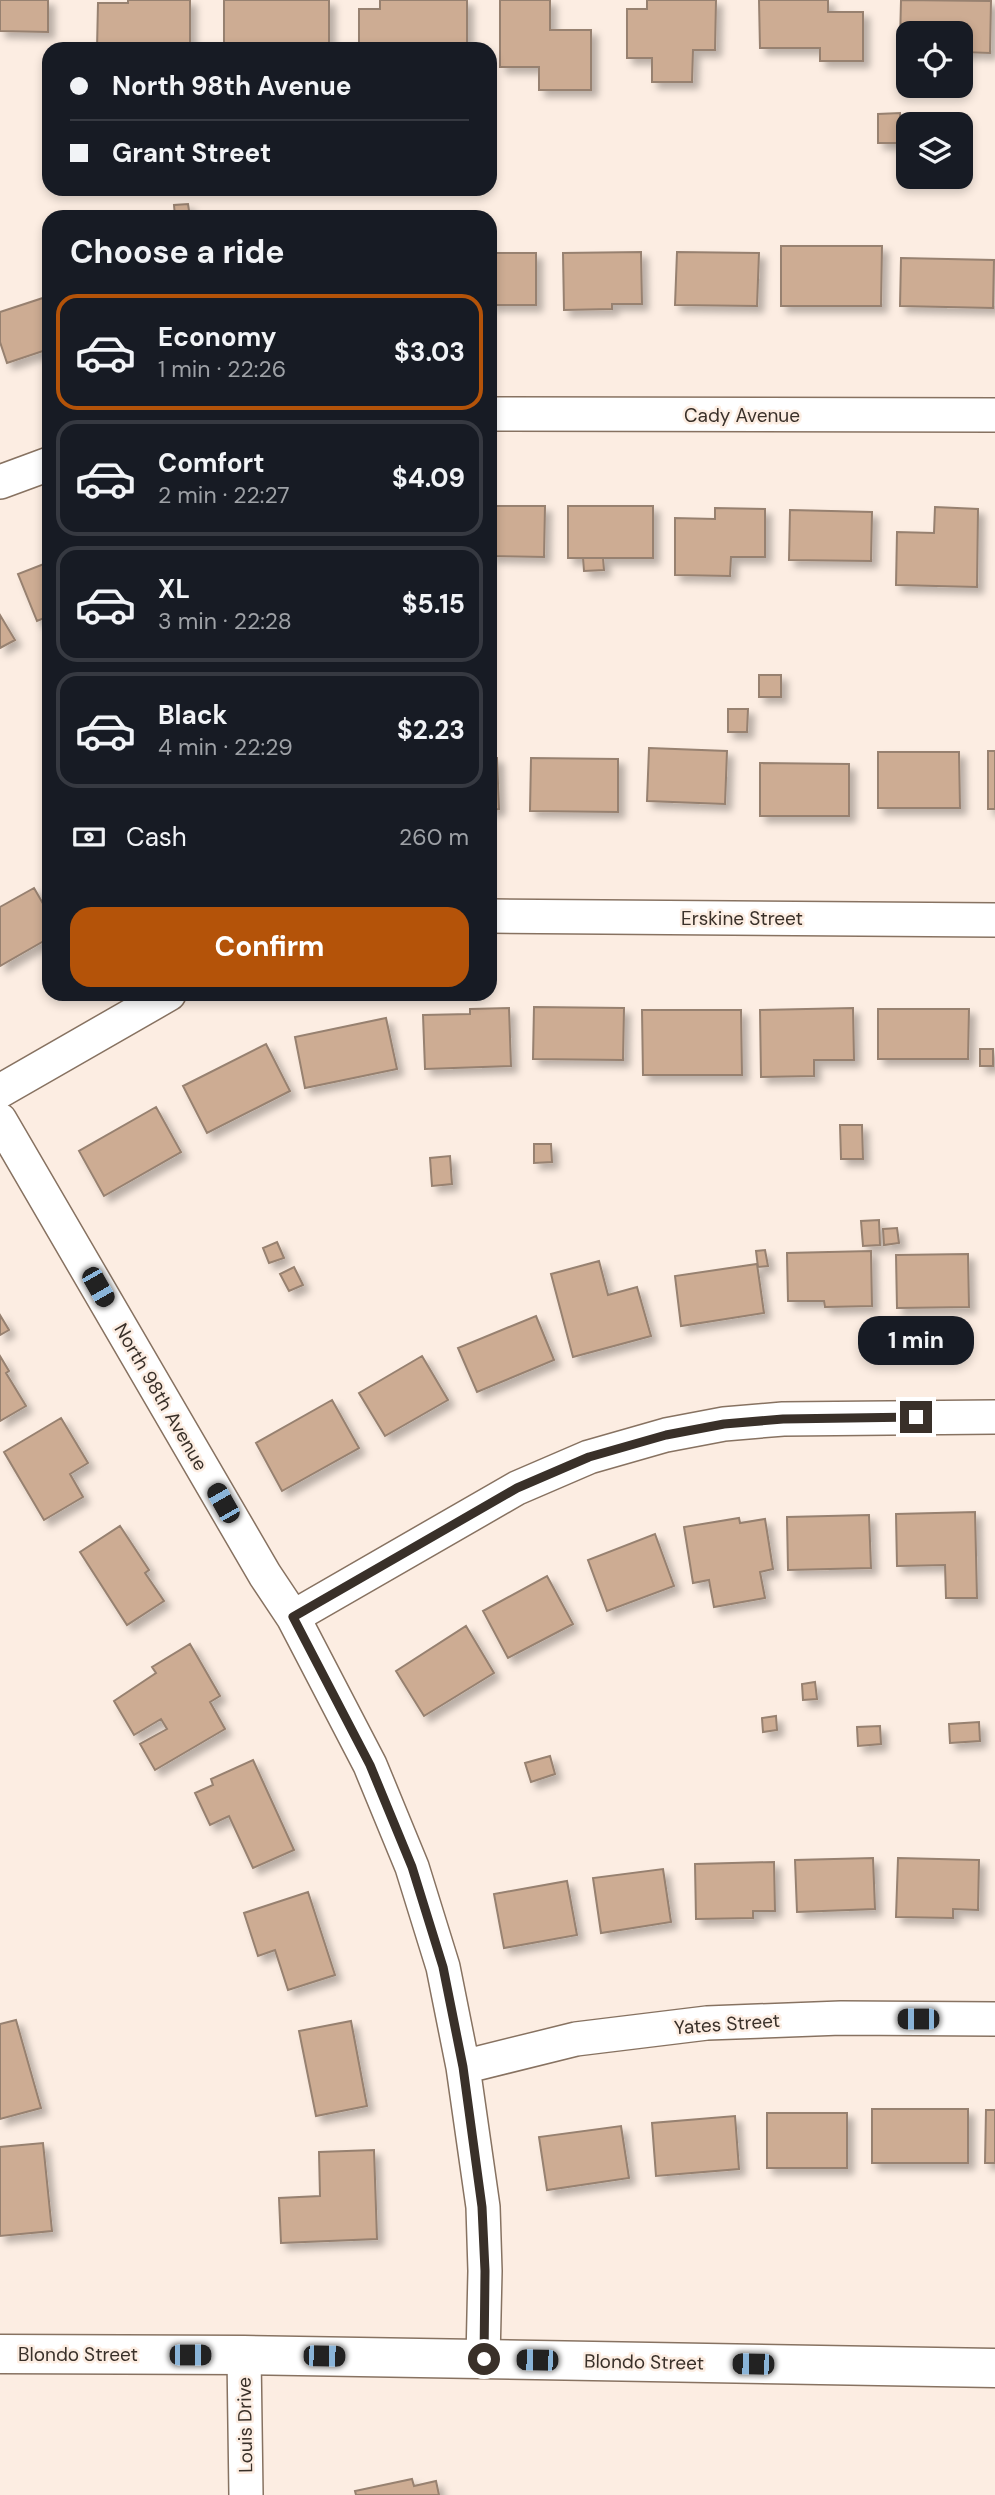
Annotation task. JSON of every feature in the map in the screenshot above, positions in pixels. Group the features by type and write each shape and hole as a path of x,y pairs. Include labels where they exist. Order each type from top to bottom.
{"main road":[{"name":"Blondo Street","path":"0,2354 244,2355 995,2368"}],"street":[{"name":"Cady Avenue","path":"497,414 995,415"},
{"path":"0,482 42,467"},
{"name":"Erskine Street","path":"497,916 995,920"},
{"path":"0,1091 157,1001"},
{"name":"North 98th Avenue","path":"0,1120 265,1575 293,1617 370,1765 412,1867 443,1967 463,2067 482,2207 485,2271 484,2359"},
{"path":"293,1617 517,1488 589,1457 666,1435 724,1424 783,1419 995,1417"},
{"name":"Yates Street","path":"463,2067 576,2039 707,2023 841,2018 995,2019"},
{"name":"Louis Drive","path":"244,2355 246,2495"}],"building":[{"path":"0,0 48,0 48,32 0,31"},
{"path":"128,0 190,0 190,42 97,42 98,3 128,3"},
{"path":"224,0 329,0 329,42 224,42"},
{"path":"380,0 467,0 467,42 359,42 359,9 380,9"},
{"path":"500,0 550,0 550,30 591,30 591,90 539,90 539,67 500,67"},
{"path":"647,0 716,0 715,50 693,50 692,82 652,82 652,58 627,58 627,9 647,9"},
{"path":"759,0 828,0 828,12 863,12 863,61 820,61 820,48 760,48"},
{"path":"901,0 991,1 990,53 973,52 973,21 900,21"},
{"path":"896,113 896,143 878,143 878,114"},
{"path":"188,204 189,210 174,210 174,205"},
{"path":"781,246 882,246 881,306 781,306"},
{"path":"641,252 642,304 612,304 612,309 564,310 563,253"},
{"path":"677,252 759,253 757,306 675,305"},
{"path":"497,253 536,253 536,305 497,305"},
{"path":"901,258 994,260 993,308 900,306"},
{"path":"42,298 42,351 7,363 0,342 0,312"},
{"path":"497,506 545,506 544,557 497,556"},
{"path":"568,506 653,506 653,558 568,558"},
{"path":"935,507 978,509 977,587 896,585 897,532 934,533"},
{"path":"715,508 765,509 765,557 731,557 730,576 675,575 675,518 715,519"},
{"path":"790,510 872,512 871,561 789,560"},
{"path":"583,558 603,558 604,570 584,571"},
{"path":"42,565 42,619 37,621 18,574"},
{"path":"0,615 15,640 0,648"},
{"path":"759,675 781,675 781,697 759,697"},
{"path":"728,709 748,709 747,732 728,732"},
{"path":"649,748 727,751 725,804 647,801"},
{"path":"988,751 995,751 995,809 988,809"},
{"path":"878,752 959,752 960,808 878,808"},
{"path":"497,758 499,809 497,809"},
{"path":"531,758 618,759 618,812 530,811"},
{"path":"760,763 849,764 849,816 760,816"},
{"path":"34,888 42,902 42,942 0,966 0,907"},
{"path":"534,1007 624,1008 623,1060 533,1059"},
{"path":"509,1008 511,1066 425,1069 423,1015 470,1014 470,1009"},
{"path":"853,1008 854,1060 814,1060 814,1076 761,1077 760,1010"},
{"path":"878,1009 969,1009 968,1059 878,1059"},
{"path":"642,1010 741,1010 742,1075 643,1075"},
{"path":"386,1018 397,1069 305,1088 295,1037"},
{"path":"266,1044 290,1091 207,1133 183,1086"},
{"path":"980,1049 993,1049 993,1066 980,1066"},
{"path":"156,1107 181,1152 104,1196 79,1151"},
{"path":"840,1125 862,1125 863,1159 841,1159"},
{"path":"534,1144 551,1144 552,1162 534,1163"},
{"path":"450,1156 452,1184 432,1186 430,1158"},
{"path":"879,1220 880,1245 863,1246 861,1221"},
{"path":"897,1228 899,1243 884,1245 883,1229"},
{"path":"277,1242 284,1258 269,1263 263,1248"},
{"path":"765,1250 768,1266 758,1267 756,1251"},
{"path":"871,1251 872,1306 825,1307 824,1301 788,1301 787,1253"},
{"path":"968,1254 969,1307 897,1308 896,1255"},
{"path":"599,1261 608,1295 637,1287 651,1336 573,1357 551,1274"},
{"path":"757,1264 764,1313 681,1326 675,1276"},
{"path":"294,1267 303,1285 289,1291 280,1274"},
{"path":"0,1315 9,1330 0,1335"},
{"path":"536,1316 554,1360 477,1392 458,1348"},
{"path":"0,1356 9,1371 6,1373 26,1406 0,1421"},
{"path":"422,1356 448,1400 385,1436 359,1393"},
{"path":"332,1400 359,1448 282,1491 256,1443"},
{"path":"61,1418 88,1463 70,1474 83,1497 44,1520 4,1452"},
{"path":"975,1512 977,1598 946,1598 945,1565 897,1566 896,1514"},
{"path":"869,1515 871,1568 788,1570 787,1517"},
{"path":"739,1518 740,1523 765,1519 773,1569 760,1572 765,1598 714,1607 709,1580 693,1583 684,1527"},
{"path":"120,1526 149,1570 145,1573 164,1601 127,1625 80,1552"},
{"path":"655,1534 674,1586 607,1611 588,1560"},
{"path":"547,1576 573,1624 508,1658 483,1611"},
{"path":"466,1626 494,1673 424,1716 396,1671"},
{"path":"190,1644 220,1696 210,1702 225,1729 155,1770 140,1744 167,1729 161,1719 134,1735 114,1701 156,1673 152,1667"},
{"path":"815,1682 817,1699 803,1700 802,1684"},
{"path":"776,1716 777,1730 763,1732 762,1718"},
{"path":"979,1722 980,1741 950,1743 949,1724"},
{"path":"880,1726 881,1744 858,1746 857,1727"},
{"path":"550,1756 555,1774 531,1782 525,1763"},
{"path":"253,1760 294,1850 253,1868 229,1816 210,1825 195,1793 213,1785 211,1779"},
{"path":"873,1858 875,1909 797,1912 795,1860"},
{"path":"898,1858 979,1860 978,1910 953,1909 953,1918 896,1917"},
{"path":"774,1862 775,1911 753,1911 753,1918 696,1919 695,1864"},
{"path":"663,1869 671,1922 601,1933 593,1878"},
{"path":"567,1881 577,1935 504,1948 494,1894"},
{"path":"308,1892 335,1975 288,1990 275,1950 258,1956 244,1913"},
{"path":"16,2020 41,2108 0,2119 0,2024"},
{"path":"351,2021 367,2106 316,2116 299,2031"},
{"path":"872,2109 968,2109 968,2163 872,2163"},
{"path":"986,2110 995,2110 995,2163 985,2163"},
{"path":"767,2113 847,2113 847,2168 767,2168"},
{"path":"735,2116 739,2169 656,2176 652,2123"},
{"path":"621,2126 629,2178 547,2190 539,2137"},
{"path":"43,2143 52,2231 0,2236 0,2147"},
{"path":"374,2150 377,2239 281,2243 279,2198 320,2196 319,2152"},
{"path":"412,2479 414,2486 436,2481 439,2495 356,2495 355,2491"}],"route":[{"path":"484,2359 485,2271 482,2207 463,2067 443,1967 412,1867 370,1765 293,1617 517,1488 589,1457 666,1435 724,1424 783,1419 916,1417"}]}
